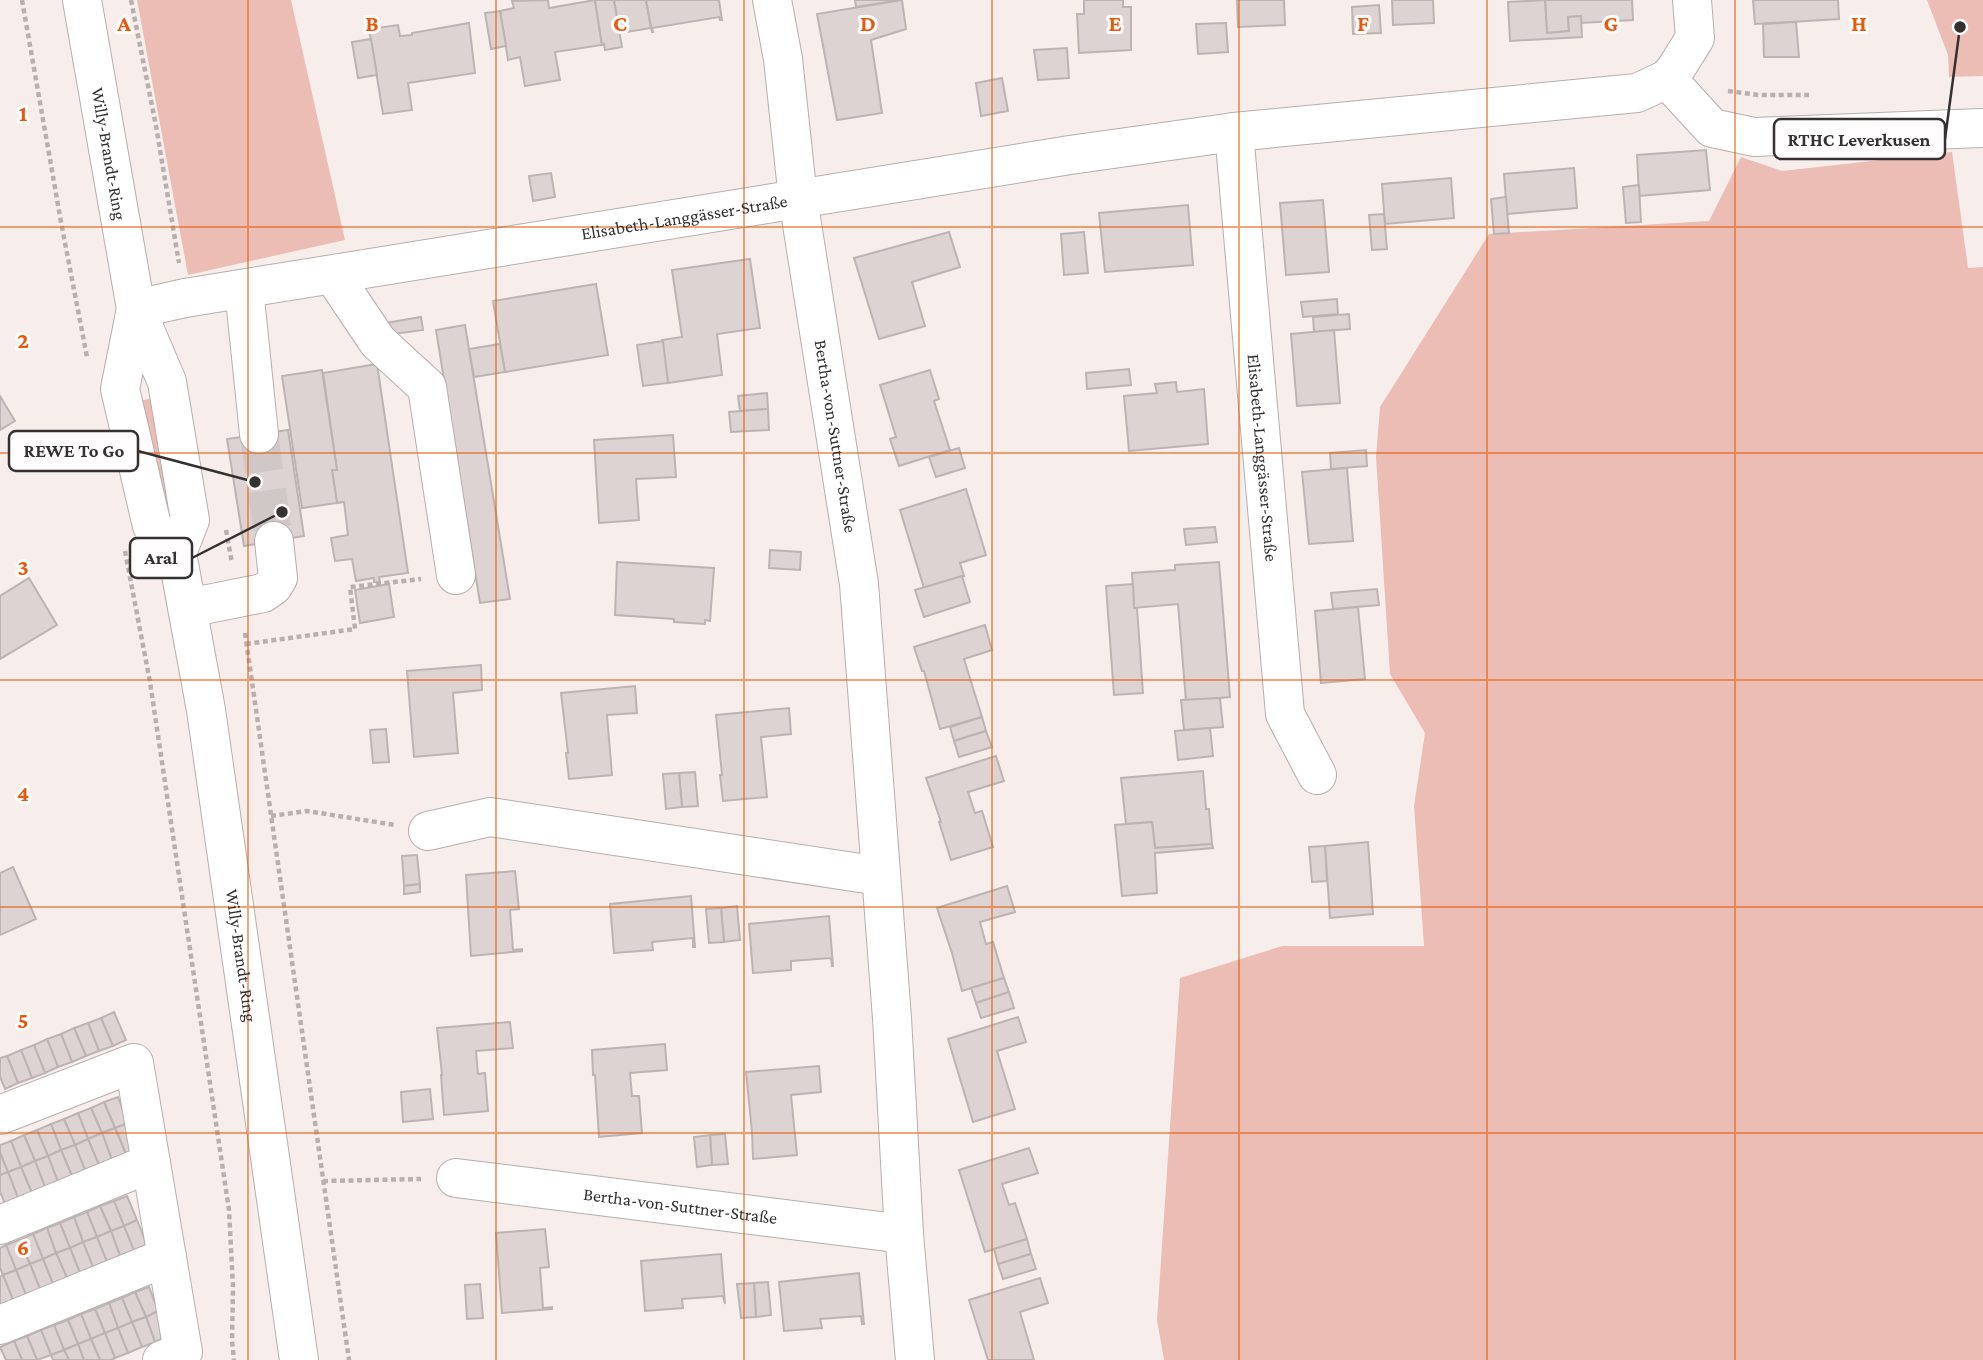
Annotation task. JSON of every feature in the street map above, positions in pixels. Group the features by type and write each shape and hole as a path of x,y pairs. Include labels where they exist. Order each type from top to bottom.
{"street":[{"name":"Willy-Brandt-Ring","path":"82,0 136,309 120,389 152,526 177,553 188,608 208,724 299,1360"},
{"name":"Bertha-von-Suttner-Straße","path":"772,0 783,59 798,198 859,584 915,1360"},
{"path":"1692,0 1695,38 1667,79 1712,128 1754,137 1981,128"},
{"name":"Elisabeth-Langgässer-Straße","path":"136,309 244,289 1070,155 1234,132 1637,93 1667,79"},
{"name":"Elisabeth-Langgässer-Straße","path":"1234,132 1285,714 1317,775"},
{"path":"333,275 378,342 427,387 456,575"},
{"path":"244,289 259,434"},
{"path":"188,608 263,593 272,586 278,578 274,541"},
{"path":"428,831 490,817 880,876"},
{"path":"0,1115 134,1063 183,1352 162,1360"},
{"path":"0,1225 151,1163"},
{"name":"Bertha-von-Suttner-Straße","path":"456,1178 904,1234"},
{"path":"0,1325 167,1257"}],"path":[{"path":"23,0 58,209 89,367"},
{"path":"131,0 156,126 185,299"},
{"path":"1726,90 1759,96 1812,95"},
{"path":"224,521 246,644 349,1360"},
{"path":"123,545 150,682 229,1210 234,1360"},
{"path":"246,644 355,629 350,587 394,582"},
{"path":"271,816 307,811 428,831"},
{"path":"323,1181 456,1178"}],"shaded area":[{"path":"137,0 291,0 345,240 188,275"},
{"path":"1927,0 1983,0 1983,76 1949,77 1948,55"},
{"path":"1952,152 1968,268 1983,267 1983,1360 1164,1360 1157,1320 1180,978 1282,946 1424,946 1414,806 1425,733 1390,674 1376,457 1380,407 1489,234 1709,221 1741,157 1782,171"},
{"path":"155,398 174,520 166,521 138,401"}],"building":[{"path":"548,0 549,8 595,0 602,45 555,52 560,80 525,86 520,57 508,60 500,11 514,8 512,1"},
{"path":"595,0 614,0 622,47 605,50 604,44 602,45"},
{"path":"614,0 646,0 651,28 620,33"},
{"path":"646,0 719,0 722,20 719,17 652,28 652,32"},
{"path":"855,0 901,0 856,7"},
{"path":"902,0 906,29 871,40 882,113 837,120 817,14"},
{"path":"1084,0 1123,0 1123,7 1131,7 1131,50 1079,53 1077,14 1084,14"},
{"path":"1237,0 1284,0 1285,25 1238,27"},
{"path":"1392,0 1433,0 1434,23 1393,25"},
{"path":"1545,0 1632,0 1633,20 1581,23 1581,16 1568,17 1569,31 1547,33"},
{"path":"1545,0 1547,33 1569,31 1568,17 1581,16 1582,37 1510,41 1508,2"},
{"path":"1753,0 1838,0 1839,19 1755,24"},
{"path":"1379,5 1381,33 1353,34 1352,7"},
{"path":"500,11 506,46 491,49 485,13"},
{"path":"1796,22 1799,57 1764,57 1763,24"},
{"path":"469,23 475,73 408,83 412,110 383,114 369,29 398,25 400,36"},
{"path":"1226,23 1228,52 1198,54 1196,24"},
{"path":"371,39 377,75 358,78 352,42"},
{"path":"1067,48 1069,78 1038,80 1034,50"},
{"path":"1002,78 1008,111 981,116 976,83"},
{"path":"1706,150 1710,190 1639,196 1637,155"},
{"path":"1574,168 1577,208 1507,214 1504,174"},
{"path":"551,173 555,197 533,201 529,176"},
{"path":"1451,178 1454,218 1385,224 1382,184"},
{"path":"1639,185 1641,222 1626,223 1623,187"},
{"path":"1506,197 1509,233 1494,234 1491,199"},
{"path":"1323,200 1329,272 1286,275 1280,203"},
{"path":"1188,205 1193,265 1105,272 1099,213"},
{"path":"1384,214 1387,249 1372,250 1369,215"},
{"path":"949,232 960,267 912,282 925,326 879,339 854,258"},
{"path":"1084,232 1088,273 1064,275 1061,234"},
{"path":"750,259 760,328 717,334 722,375 668,383 662,340 682,337 672,270"},
{"path":"596,284 608,355 505,372 493,301"},
{"path":"1337,299 1338,314 1303,317 1301,302"},
{"path":"1349,314 1350,329 1314,332 1313,317"},
{"path":"421,317 423,330 387,335 385,323"},
{"path":"465,325 510,599 480,603 436,330"},
{"path":"1334,330 1340,403 1297,406 1291,334"},
{"path":"663,341 668,383 643,386 637,345"},
{"path":"500,344 505,372 474,377 469,349"},
{"path":"377,364 408,573 379,577 380,582 374,582 374,578 356,581 352,559 335,561 331,538 348,535 344,502 337,503 332,470 337,470 323,373"},
{"path":"1129,369 1131,385 1087,389 1086,373"},
{"path":"322,370 337,470 332,470 337,503 302,508 282,376"},
{"path":"930,370 939,399 934,401 950,450 899,466 890,439 896,437 880,385"},
{"path":"1176,382 1177,392 1204,389 1208,444 1129,451 1124,396 1157,393 1155,384"},
{"path":"767,393 768,409 740,411 738,396"},
{"path":"0,396 15,421 0,430"},
{"path":"768,409 769,430 731,432 729,412"},
{"path":"288,430 304,536 244,546 227,439"},
{"path":"673,435 676,477 636,479 639,520 599,523 594,440"},
{"path":"959,448 965,468 936,477 929,457"},
{"path":"1366,450 1367,466 1331,469 1330,453"},
{"path":"1347,468 1353,541 1309,544 1302,472"},
{"path":"966,489 986,555 960,563 964,576 924,588 900,510"},
{"path":"1215,527 1217,542 1186,545 1184,529"},
{"path":"770,550 801,552 800,570 769,568"},
{"path":"617,562 714,568 710,621 705,620 705,624 615,615"},
{"path":"1219,562 1230,697 1186,701 1178,604 1134,608 1132,573 1175,570 1175,565"},
{"path":"962,576 970,602 924,617 915,590"},
{"path":"29,578 57,625 0,659 0,596"},
{"path":"389,584 394,617 360,623 355,590"},
{"path":"1133,584 1143,693 1114,695 1106,586"},
{"path":"1377,589 1379,605 1333,609 1331,593"},
{"path":"1358,607 1365,679 1321,683 1315,611"},
{"path":"985,625 992,650 964,659 982,717 940,729 924,671 914,647"},
{"path":"481,665 482,690 453,693 458,753 414,757 407,671"},
{"path":"635,686 637,713 607,715 612,775 569,779 561,693"},
{"path":"1220,698 1223,727 1184,730 1181,700"},
{"path":"789,708 791,734 761,737 767,797 723,801 716,715"},
{"path":"982,717 986,731 954,741 950,727"},
{"path":"1210,728 1213,756 1178,760 1175,731"},
{"path":"386,729 389,762 373,763 370,730"},
{"path":"986,731 992,747 959,757 954,741"},
{"path":"996,756 1004,781 968,792 975,813 982,811 993,847 951,860 926,778"},
{"path":"1203,771 1212,844 1155,848 1152,822 1126,824 1121,778"},
{"path":"695,772 698,806 682,807 679,773"},
{"path":"679,773 682,807 666,809 663,774"},
{"path":"1152,822 1155,848 1212,844 1213,848 1155,853 1157,893 1122,896 1115,825"},
{"path":"1368,842 1373,914 1330,918 1325,846"},
{"path":"1325,846 1327,881 1312,882 1309,847"},
{"path":"417,855 420,884 404,886 402,856"},
{"path":"13,867 36,919 0,935 0,873"},
{"path":"515,871 519,909 510,910 513,950 522,951 471,956 466,875"},
{"path":"420,884 420,892 404,894 404,886"},
{"path":"1007,886 1015,912 980,922 986,944 993,942 1004,978 962,991 937,908"},
{"path":"691,896 695,947 693,938 652,942 653,950 614,953 610,904"},
{"path":"737,906 740,940 724,942 721,908"},
{"path":"721,908 724,942 709,943 706,909"},
{"path":"829,916 833,966 831,958 791,961 791,970 753,973 749,924"},
{"path":"1004,978 1009,992 976,1003 971,988"},
{"path":"1009,992 1014,1008 981,1018 976,1003"},
{"path":"114,1012 126,1040 113,1046 101,1018"},
{"path":"1018,1017 1026,1042 997,1051 1015,1109 973,1122 948,1039"},
{"path":"101,1018 113,1046 99,1051 88,1023"},
{"path":"510,1022 513,1048 476,1051 478,1074 485,1073 488,1111 444,1115 437,1028"},
{"path":"88,1023 99,1051 86,1056 74,1028"},
{"path":"74,1028 86,1056 72,1062 61,1034"},
{"path":"61,1034 72,1062 58,1067 47,1039"},
{"path":"47,1039 58,1067 45,1073 34,1045"},
{"path":"665,1044 667,1070 630,1073 632,1096 639,1096 642,1133 599,1137 592,1050"},
{"path":"34,1045 45,1073 32,1078 21,1050"},
{"path":"21,1050 32,1078 18,1083 7,1056"},
{"path":"7,1056 18,1083 5,1089 0,1077 0,1058"},
{"path":"819,1066 821,1092 791,1095 797,1155 753,1159 746,1072"},
{"path":"430,1089 433,1119 403,1122 401,1092"},
{"path":"118,1097 128,1123 115,1128 104,1102"},
{"path":"104,1102 115,1128 102,1133 91,1108"},
{"path":"91,1108 102,1133 88,1139 78,1113"},
{"path":"78,1113 88,1139 75,1145 64,1119"},
{"path":"64,1119 75,1145 61,1150 51,1124"},
{"path":"128,1123 139,1149 126,1154 115,1128"},
{"path":"51,1124 61,1150 48,1156 37,1130"},
{"path":"115,1128 126,1154 112,1160 102,1133"},
{"path":"37,1130 48,1156 35,1161 24,1135"},
{"path":"102,1133 112,1160 99,1165 88,1139"},
{"path":"725,1134 728,1164 712,1165 710,1135"},
{"path":"24,1135 35,1161 21,1167 11,1141"},
{"path":"710,1135 712,1165 697,1167 694,1137"},
{"path":"88,1139 99,1165 85,1170 75,1145"},
{"path":"11,1141 21,1167 8,1172 0,1153 0,1145"},
{"path":"75,1145 85,1170 72,1176 61,1150"},
{"path":"1029,1148 1038,1173 1002,1184 1009,1205 1015,1203 1027,1239 985,1252 959,1170"},
{"path":"61,1150 72,1176 58,1182 48,1156"},
{"path":"0,1153 8,1172 0,1175"},
{"path":"48,1156 58,1182 45,1187 35,1161"},
{"path":"35,1161 45,1187 32,1193 21,1167"},
{"path":"21,1167 32,1193 18,1198 8,1172"},
{"path":"8,1172 18,1198 5,1204 0,1192 0,1175"},
{"path":"127,1196 137,1220 124,1226 114,1201"},
{"path":"114,1201 124,1226 111,1231 100,1206"},
{"path":"100,1206 111,1231 97,1237 87,1212"},
{"path":"87,1212 97,1237 83,1242 74,1217"},
{"path":"74,1217 83,1242 70,1248 60,1223"},
{"path":"137,1220 147,1245 134,1251 124,1226"},
{"path":"60,1223 70,1248 56,1253 47,1228"},
{"path":"124,1226 134,1251 120,1256 111,1231"},
{"path":"47,1228 56,1253 43,1259 33,1234"},
{"path":"545,1229 549,1267 540,1268 543,1308 552,1309 502,1313 496,1233"},
{"path":"111,1231 120,1256 107,1262 97,1237"},
{"path":"33,1234 43,1259 30,1264 19,1240"},
{"path":"97,1237 107,1262 93,1267 83,1242"},
{"path":"1027,1239 1031,1254 998,1264 994,1249"},
{"path":"19,1240 30,1264 16,1270 6,1245"},
{"path":"83,1242 93,1267 80,1273 70,1248"},
{"path":"6,1245 16,1270 3,1275 0,1268 0,1248"},
{"path":"70,1248 80,1273 67,1278 56,1253"},
{"path":"56,1253 67,1278 53,1284 43,1259"},
{"path":"721,1254 725,1304 723,1296 682,1299 683,1308 645,1311 641,1261"},
{"path":"1031,1254 1036,1269 1003,1279 998,1264"},
{"path":"43,1259 53,1284 40,1289 30,1264"},
{"path":"30,1264 40,1289 26,1295 16,1270"},
{"path":"16,1270 26,1295 13,1300 3,1275"},
{"path":"859,1273 864,1324 861,1316 820,1319 822,1328 784,1331 779,1282"},
{"path":"3,1275 13,1300 0,1305 0,1277"},
{"path":"1040,1278 1048,1303 1020,1312 1034,1360 988,1360 969,1300"},
{"path":"768,1282 771,1315 756,1317 754,1283"},
{"path":"754,1283 756,1317 741,1318 737,1284"},
{"path":"480,1284 483,1318 467,1319 465,1285"},
{"path":"149,1287 158,1311 146,1317 135,1292"},
{"path":"135,1292 146,1317 132,1322 122,1298"},
{"path":"122,1298 132,1322 118,1328 109,1303"},
{"path":"109,1303 118,1328 105,1333 95,1309"},
{"path":"95,1309 105,1333 91,1339 81,1314"},
{"path":"158,1311 169,1336 155,1342 146,1317"},
{"path":"81,1314 91,1339 78,1344 68,1320"},
{"path":"146,1317 155,1342 142,1347 132,1322"},
{"path":"68,1320 78,1344 64,1350 54,1325"},
{"path":"132,1322 142,1347 128,1353 118,1328"},
{"path":"54,1325 64,1350 51,1355 41,1330"},
{"path":"118,1328 128,1353 115,1358 105,1333"},
{"path":"41,1330 51,1355 37,1360 27,1336"},
{"path":"105,1333 115,1358 111,1360 100,1360 91,1339"},
{"path":"27,1336 37,1360 22,1360 14,1341"},
{"path":"91,1339 100,1360 84,1360 78,1344"},
{"path":"14,1341 22,1360 6,1360 0,1347"},
{"path":"78,1344 84,1360 69,1360 64,1350"},
{"path":"64,1350 69,1360 53,1360 51,1355"}],"tunnel":[{"path":"259,434 274,541"}],"place":[{"name":"RTHC Leverkusen","path":"1960,27"},
{"name":"REWE To Go","path":"255,482"},
{"name":"Aral","path":"282,512"}]}
